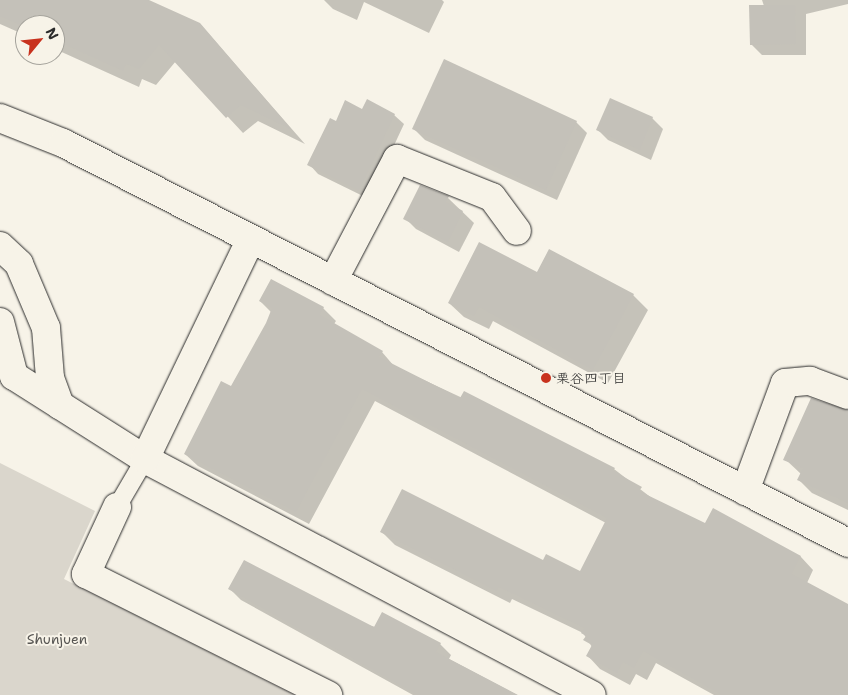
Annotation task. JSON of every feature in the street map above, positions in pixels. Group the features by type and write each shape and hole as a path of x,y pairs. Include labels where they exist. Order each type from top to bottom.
{"street":[{"path":"0,118 63,144 848,543"},
{"path":"334,281 397,159 492,197 517,231"},
{"path":"145,459 251,240"},
{"path":"0,246 19,264 46,328 50,378 60,405"},
{"path":"0,322 14,376 145,459 592,695"},
{"path":"745,491 785,383 810,381 848,395"},
{"path":"117,507 86,574 328,695"}],"lane":[{"path":"117,507 145,459"}],"green space":[{"name":"Shunjuen","path":"0,463 95,511 64,579 295,695 0,695"}],"building":[{"path":"0,0 149,0 200,23 292,130 241,105 226,118 159,45 139,69 126,64 123,71 65,45 65,15 15,15 15,23 0,16"},
{"path":"749,5 795,5 796,44 750,45"},
{"path":"444,59 577,121 546,190 412,129"},
{"path":"610,98 653,117 640,150 596,130"},
{"path":"367,99 395,114 359,191 307,165 330,118 336,121 345,100 362,109"},
{"path":"420,185 449,196 446,202 463,211 448,242 403,219"},
{"path":"479,242 537,272 549,249 634,294 593,370 479,307 474,316 448,303"},
{"path":"271,279 324,307 320,315 383,351 379,357 460,398 464,391 615,468 613,471 642,487 639,491 705,523 713,508 801,556 792,574 848,604 848,695 722,695 643,651 634,668 623,662 617,673 586,656 592,645 583,640 586,636 581,633 584,628 499,587 497,591 380,532 402,489 543,560 546,554 580,571 607,518 362,389 296,512 184,454 221,381 231,386 266,323 272,308 259,301"},
{"path":"811,398 848,410 848,503 797,480 803,468 783,460"},
{"path":"244,560 374,627 382,612 441,643 436,652 518,695 418,695 228,589"}],"place":[{"name":"栗谷四丁目","path":"546,378"}]}
